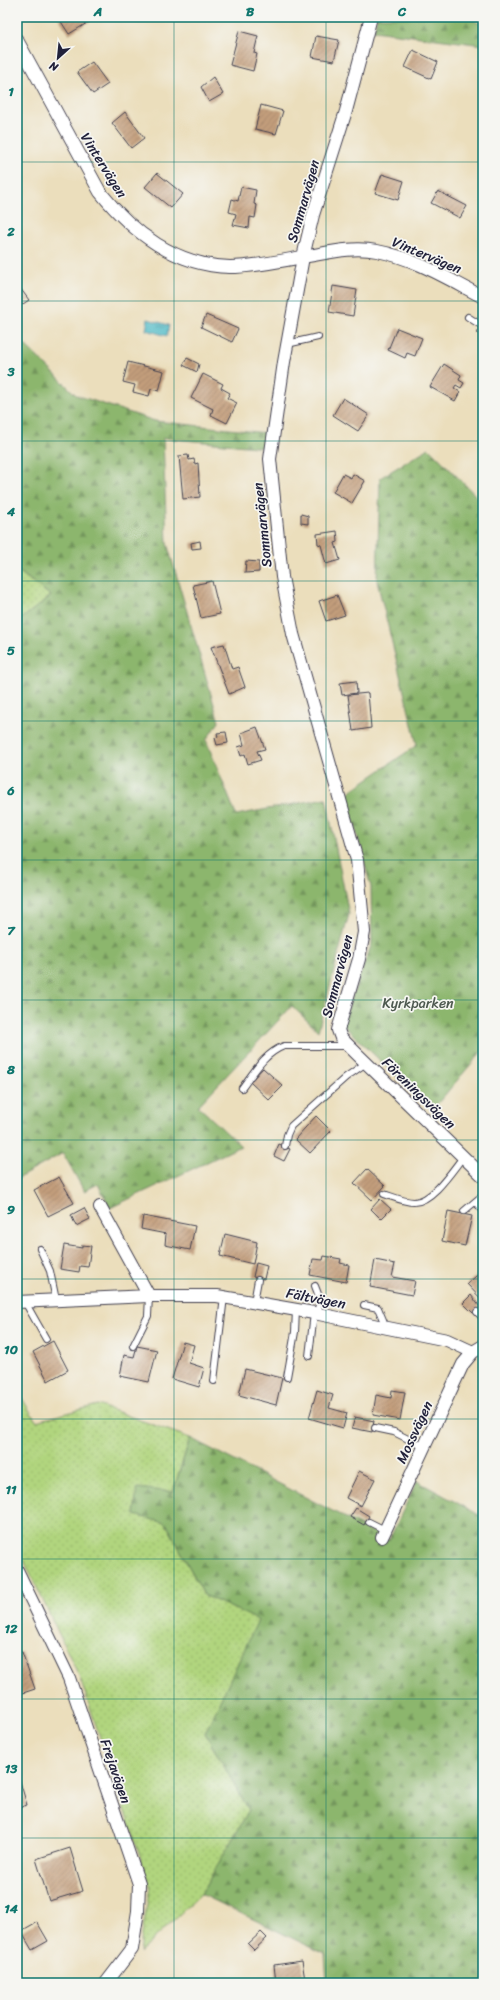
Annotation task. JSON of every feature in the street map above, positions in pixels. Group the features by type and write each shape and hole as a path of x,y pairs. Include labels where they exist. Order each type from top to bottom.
{"street":[{"name":"Sommarvägen","path":"338,1030 359,959 364,932 357,860 303,674 282,577 270,460 287,344 303,257 313,215 346,111 371,17"},
{"name":"Vintervägen","path":"17,40 100,192 116,212 150,241 172,253 197,262 230,267 303,257 341,249 377,251 429,270 483,297"},
{"name":"Föreningsvägen","path":"338,1030 341,1038 366,1064 483,1176"},
{"path":"100,1207 149,1296"},
{"name":"Fältvägen","path":"21,1302 149,1296 192,1295 224,1297 386,1327 447,1340 478,1349"},
{"name":"Mossvägen","path":"383,1534 463,1364 478,1349"},
{"name":"Frejavägen","path":"17,1570 69,1678 139,1884 138,1911 132,1949 106,1983"}],"lane":[{"path":"468,317 479,324"},
{"path":"287,344 318,337"},
{"path":"242,1088 268,1054 284,1046 349,1046"},
{"path":"284,1146 287,1135 292,1126 346,1077 366,1064"},
{"path":"384,1194 413,1202 424,1201 432,1194 463,1157"},
{"path":"464,1211 483,1195"},
{"path":"474,1202 483,1210"},
{"path":"40,1249 50,1271 56,1300"},
{"path":"254,1302 258,1280"},
{"path":"309,1356 320,1299 315,1286"},
{"path":"133,1346 148,1316 149,1296"},
{"path":"214,1381 224,1297"},
{"path":"21,1302 46,1339"},
{"path":"364,1305 378,1308 386,1327"},
{"path":"286,1377 295,1332 296,1310"},
{"path":"477,1312 483,1318"},
{"path":"375,1428 394,1432 424,1447"},
{"path":"368,1522 383,1534"}],"green space":[{"path":"377,17 467,17 483,25 483,45 374,31"},
{"path":"17,337 76,395 155,421 266,433 266,448 163,438 167,543 219,722 206,740 236,815 326,798 349,914 318,1031 292,1006 198,1106 241,1146 110,1208 98,1184 84,1191 63,1153 17,1179 17,622 51,596 17,570"},
{"name":"Kyrkparken","path":"429,448 483,503 483,1050 432,1110 342,1024 372,943 371,887 346,794 417,745 377,581 380,478"},
{"path":"17,570 51,596 17,622"},
{"path":"17,1390 36,1421 98,1405 190,1438 173,1492 166,1523 204,1595 259,1620 205,1733 249,1810 201,1894 139,1953 150,1886 80,1678 17,1546"},
{"path":"190,1438 389,1540 417,1481 483,1517 483,1983 327,1983 325,1954 201,1894 249,1810 205,1733 258,1620 204,1595 166,1523 134,1515 137,1488 173,1492"}],"water":[{"path":"148,319 169,325 167,336 146,330"}],"building":[{"path":"58,17 97,17 69,34"},
{"path":"239,31 258,36 254,53 257,54 253,71 230,65"},
{"path":"316,36 339,40 334,61 312,57"},
{"path":"413,50 438,62 431,79 405,67"},
{"path":"92,62 108,84 93,94 77,72"},
{"path":"213,77 223,94 209,102 201,87"},
{"path":"261,105 283,111 276,134 255,129"},
{"path":"125,112 144,138 131,148 112,123"},
{"path":"157,173 183,194 171,208 145,187"},
{"path":"382,174 404,181 398,200 375,193"},
{"path":"241,187 256,190 254,204 257,205 255,218 250,217 249,228 233,225 236,214 229,212 232,199 238,201"},
{"path":"438,191 467,206 460,218 431,203"},
{"path":"17,284 29,300 17,308"},
{"path":"333,286 357,290 353,316 329,312"},
{"path":"206,315 238,329 232,342 201,327"},
{"path":"483,324 483,337 477,333"},
{"path":"397,328 422,338 415,356 407,353 405,358 388,350"},
{"path":"187,358 199,364 197,372 183,365"},
{"path":"128,362 164,371 159,391 151,389 149,396 133,392 135,385 123,382"},
{"path":"444,364 461,375 459,380 464,383 461,388 456,385 454,388 460,392 455,401 430,387"},
{"path":"203,374 223,384 221,388 230,393 227,398 237,403 227,423 211,415 213,409 191,398"},
{"path":"343,398 369,415 358,431 333,415"},
{"path":"188,455 189,460 194,459 195,464 198,463 200,497 183,499 179,456"},
{"path":"343,474 351,478 353,474 365,481 352,503 333,492"},
{"path":"301,514 308,516 308,524 301,523"},
{"path":"337,531 338,542 335,543 340,560 326,564 321,545 318,544 317,534"},
{"path":"200,541 201,548 192,549 191,543"},
{"path":"246,561 259,562 259,572 245,573"},
{"path":"212,581 220,614 201,618 193,585"},
{"path":"337,595 345,615 326,621 319,601"},
{"path":"224,644 232,669 238,667 245,687 229,694 211,647"},
{"path":"356,681 357,693 342,695 340,683"},
{"path":"368,693 371,728 353,731 348,695"},
{"path":"257,727 265,749 257,751 261,760 248,764 245,754 241,756 238,747 244,745 241,733"},
{"path":"226,732 228,743 217,745 215,738 218,737 217,733"},
{"path":"263,1068 283,1086 269,1100 250,1082"},
{"path":"316,1116 331,1131 310,1153 295,1139"},
{"path":"279,1144 290,1149 284,1161 274,1156"},
{"path":"367,1169 385,1186 372,1200 354,1183"},
{"path":"59,1177 74,1203 48,1216 34,1190"},
{"path":"380,1199 391,1209 381,1219 371,1209"},
{"path":"84,1208 90,1219 76,1226 71,1215"},
{"path":"448,1211 472,1216 465,1246 442,1241"},
{"path":"143,1216 195,1226 190,1250 165,1245 166,1234 141,1229"},
{"path":"225,1234 257,1242 253,1264 220,1256"},
{"path":"64,1245 82,1248 82,1245 91,1246 88,1267 80,1266 79,1272 60,1269"},
{"path":"324,1256 341,1259 340,1263 349,1265 346,1282 310,1275 313,1259 323,1260"},
{"path":"375,1260 395,1264 392,1277 415,1281 412,1295 370,1287"},
{"path":"256,1263 267,1266 264,1279 253,1277"},
{"path":"483,1270 483,1301 467,1284"},
{"path":"471,1295 480,1307 473,1313 463,1303"},
{"path":"53,1341 68,1370 48,1381 33,1352"},
{"path":"183,1342 194,1345 189,1363 204,1368 199,1387 172,1379"},
{"path":"137,1346 157,1350 149,1382 120,1376 124,1355 134,1357"},
{"path":"245,1369 282,1378 276,1405 239,1395"},
{"path":"317,1390 333,1395 329,1408 347,1413 343,1428 309,1418"},
{"path":"392,1390 405,1392 400,1420 373,1415 376,1395 391,1398"},
{"path":"355,1417 374,1421 372,1432 352,1428"},
{"path":"359,1471 375,1479 361,1506 346,1498"},
{"path":"356,1508 369,1516 364,1525 350,1517"},
{"path":"22,1652 35,1689 17,1695 17,1653"},
{"path":"19,1778 27,1805 17,1808 17,1779"},
{"path":"70,1848 83,1891 49,1901 36,1859"},
{"path":"37,1922 48,1941 32,1950 21,1931"},
{"path":"261,1932 267,1938 254,1950 248,1944"},
{"path":"302,1961 305,1980 295,1981 295,1983 276,1983 274,1965"}]}
